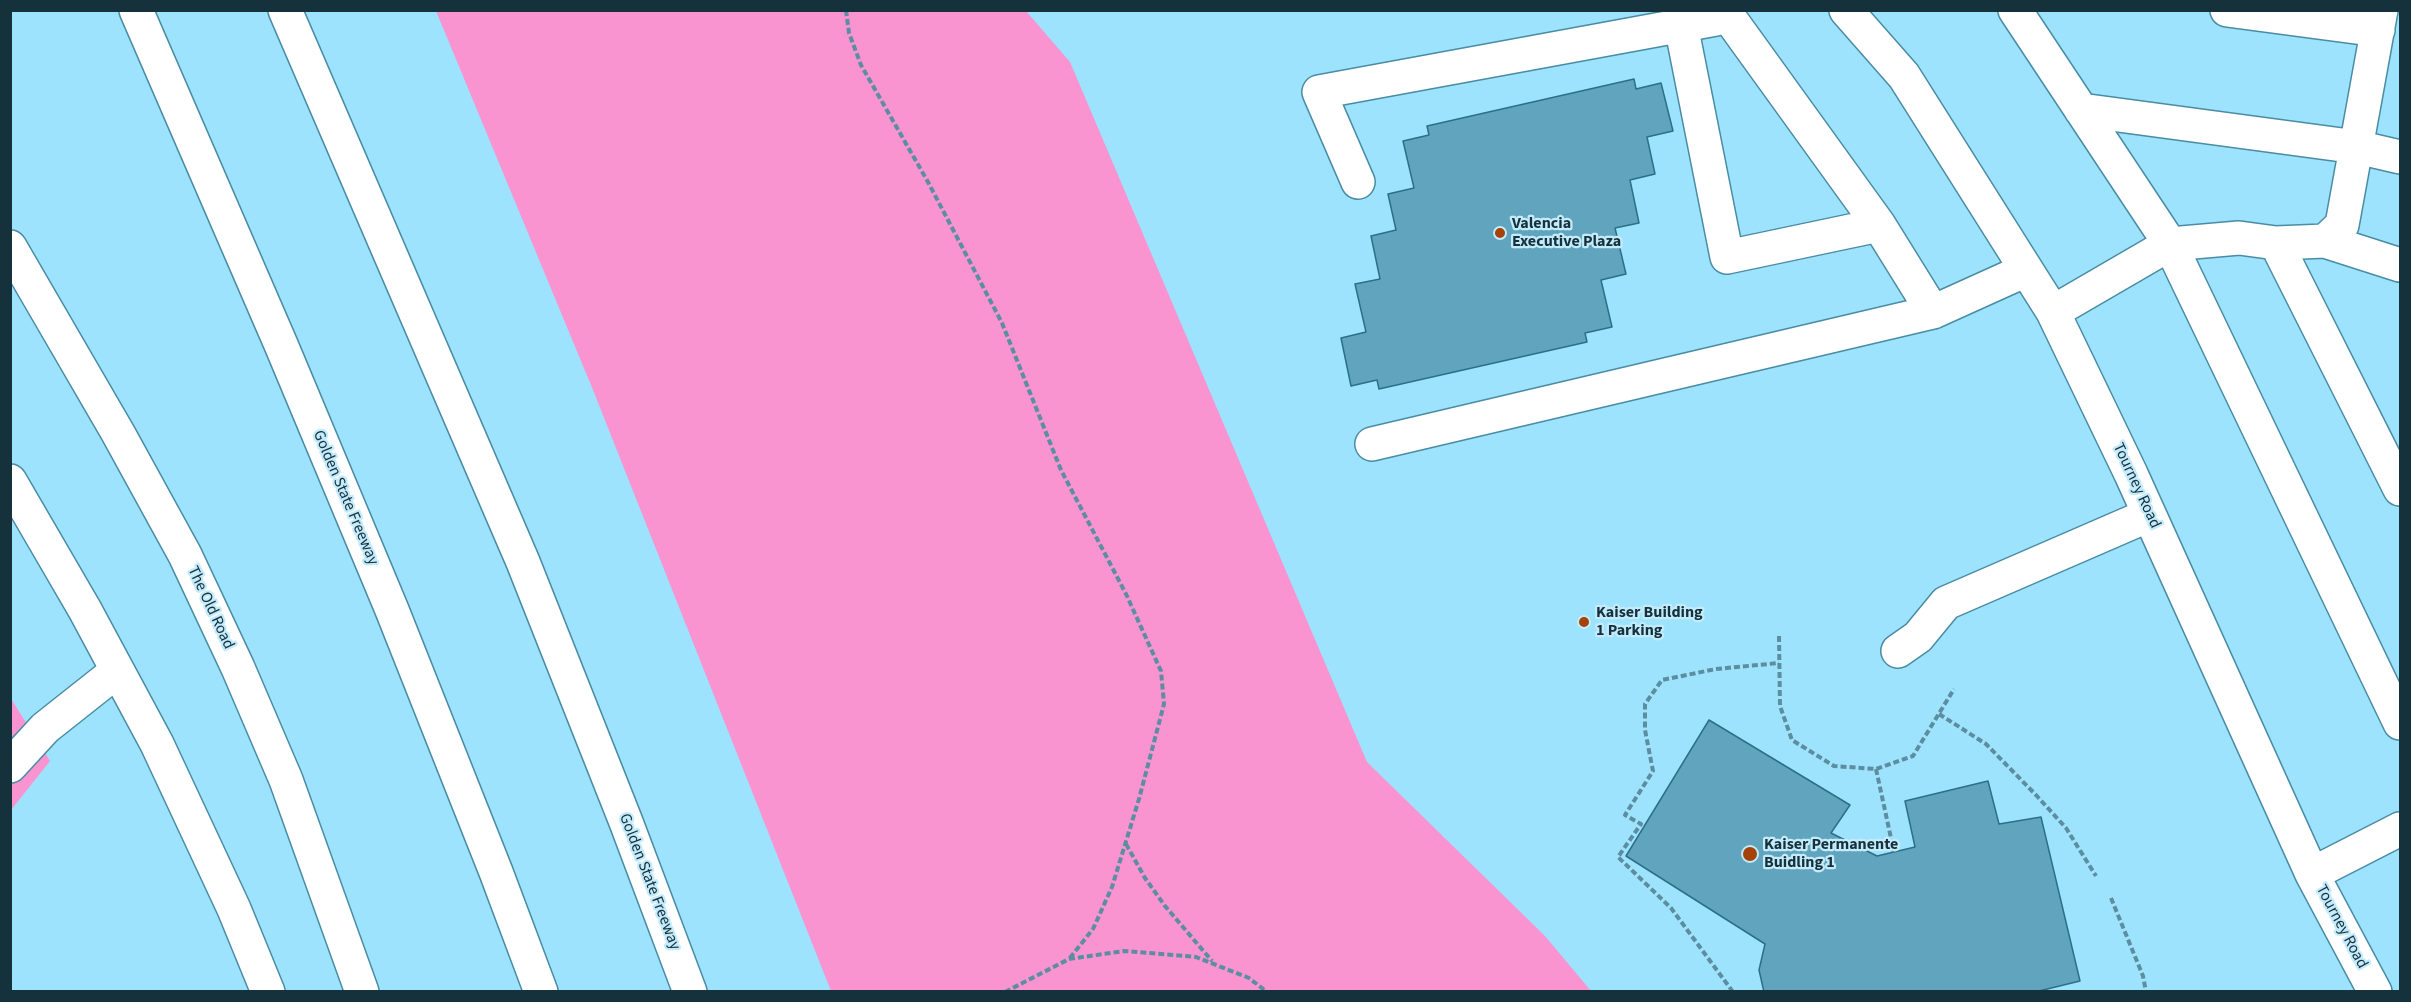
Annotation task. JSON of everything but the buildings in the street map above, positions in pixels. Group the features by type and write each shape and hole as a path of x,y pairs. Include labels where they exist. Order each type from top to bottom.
{"main road":[{"name":"Golden State Freeway","path":"136,10 282,347 392,610 541,992"},
{"name":"Golden State Freeway","path":"285,10 523,562 626,822 690,992"},
{"name":"Tourney Road","path":"1846,10 1904,76 2053,312 2149,514 2313,874 2375,992"},
{"path":"2015,10 2170,244 2400,723"},
{"path":"2227,10 2379,20 2342,225 2325,241"},
{"path":"1358,182 1319,92 1716,19 1727,12 1880,225 1933,312"},
{"path":"1681,25 1727,257 1880,225"},
{"path":"2081,110 2357,147 2400,157"},
{"path":"2053,312 2170,244 2239,238 2276,243 2325,241 2400,265"},
{"path":"2276,243 2400,489"},
{"name":"The Old Road","path":"10,247 118,433 185,555 238,668 286,780 362,992"},
{"path":"1372,444 1933,312 2026,270"},
{"path":"10,481 117,671 171,775 234,909 268,992"},
{"path":"1898,651 1918,638 1946,603 2149,514"},
{"path":"10,766 45,728 117,671"},
{"path":"2313,874 2400,830"}],"path":[{"path":"846,10 849,33 861,65 928,182 1002,323 1061,470 1126,594 1161,671 1164,704 1112,887 1093,929 1069,959"},
{"path":"1779,636 1780,706 1792,740 1834,766 1876,769 1913,756 1954,689"},
{"path":"1733,992 1671,908 1618,857 1641,824 1625,815 1653,771 1645,730 1645,704 1662,680 1716,669 1779,663"},
{"path":"1939,714 1986,744 2036,795 2066,828 2096,876"},
{"path":"1876,769 1894,852"},
{"path":"1126,843 1145,878 1165,906 1214,964"},
{"path":"2111,898 2143,976 2146,992"},
{"path":"1005,992 1069,959 1124,951 1196,957 1249,978 1267,992"}],"shaded area":[{"path":"436,11 1026,11 1070,62 1367,762 1545,936 1591,991 831,991 593,390"},
{"path":"10,697 50,761 11,810 10,810"}],"place":[{"name":"Valencia Executive Plaza","path":"1500,233"},
{"name":"Kaiser Building 1 Parking","path":"1584,622"},
{"name":"Kaiser Permanente Buidling 1","path":"1750,854"}]}
